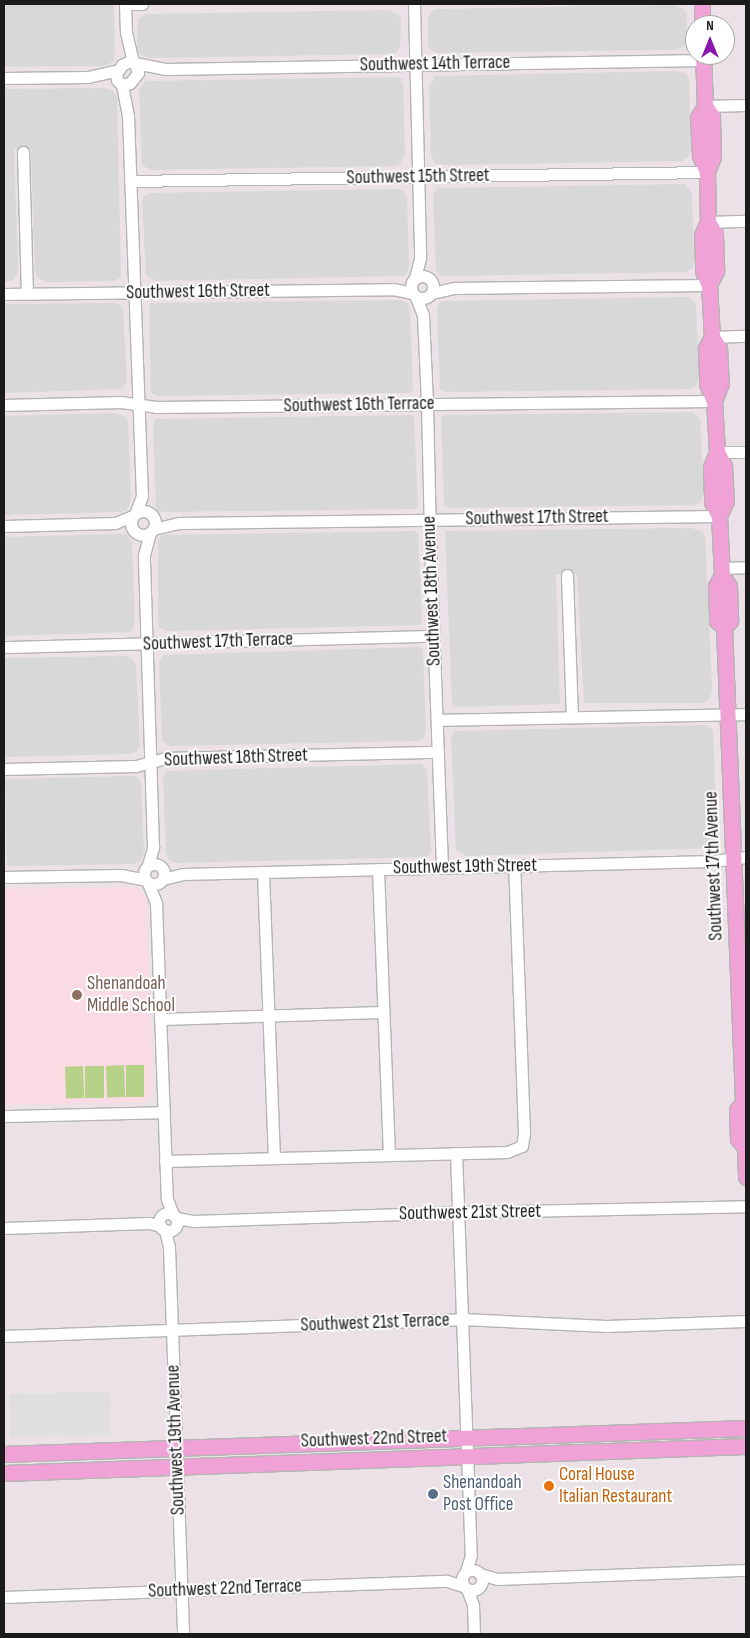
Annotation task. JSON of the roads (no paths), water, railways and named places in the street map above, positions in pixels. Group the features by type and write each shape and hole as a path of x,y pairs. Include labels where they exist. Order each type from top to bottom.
{"main road":[{"name":"Southwest 17th Avenue","path":"704,65 704,106 698,117 700,156 707,172 708,222 702,235 702,270 709,285 712,337 706,348 707,384 714,401 717,452 711,467 712,502 720,516 722,571 716,586 717,621 724,627 728,714 740,858 745,1098 737,1110 738,1139 746,1147 746,1177"},
{"name":"Southwest 22nd Street","path":"4,1454 746,1428"},
{"name":"Southwest 22nd Street","path":"4,1473 746,1446"}],"street":[{"path":"127,81 116,77 127,65 125,4 142,4"},
{"name":"Southwest 18th Avenue","path":"414,4 420,258 426,310 423,315 442,867"},
{"name":"Southwest 14th Terrace","path":"88,77 127,65 166,69 685,58"},
{"path":"115,523 143,535 152,531 152,515 142,496 128,116 127,81 138,70 127,65"},
{"name":"Southwest 14th Terrace","path":"4,78 88,77 127,81 166,69"},
{"path":"704,106 746,105"},
{"path":"23,152 27,293"},
{"name":"Southwest 15th Street","path":"130,181 707,172"},
{"path":"708,222 746,220"},
{"name":"Southwest 16th Street","path":"4,294 393,289 422,287 709,285"},
{"path":"712,337 746,336"},
{"name":"Southwest 16th Terrace","path":"4,406 121,402 156,407 714,401"},
{"path":"717,452 746,452"},
{"path":"134,531 133,515 142,496"},
{"path":"4,526 115,523 142,510 152,515"},
{"name":"Southwest 17th Street","path":"152,515 174,523"},
{"name":"Southwest 17th Street","path":"152,531 174,523 720,516"},
{"name":"Southwest 19th Avenue","path":"134,531 144,555"},
{"name":"Southwest 19th Avenue","path":"152,531 144,555 146,644 153,847 157,871 156,902 183,1634"},
{"path":"722,571 746,567"},
{"path":"568,576 572,717"},
{"name":"Southwest 17th Terrace","path":"4,647 433,636"},
{"path":"437,720 746,714"},
{"name":"Southwest 18th Street","path":"4,769 136,766 165,758 438,752"},
{"name":"Southwest 19th Street","path":"157,871 183,874 713,861 740,858"},
{"path":"166,1161 507,1152 518,1149 523,1144 514,866"},
{"path":"378,869 389,1155"},
{"path":"4,877 121,875 157,871"},
{"path":"147,881 144,873 157,871"},
{"path":"263,872 274,1158"},
{"path":"121,875 147,881"},
{"name":"Southwest 19th Avenue","path":"147,881 156,902"},
{"path":"160,1019 383,1012"},
{"path":"4,1116 164,1112"},
{"path":"456,1153 474,1634"},
{"name":"Southwest 21st Street","path":"4,1228 458,1212 746,1206"},
{"name":"Southwest 21st Terrace","path":"4,1336 462,1320 606,1326 746,1321"},
{"name":"Southwest 22nd Terrace","path":"4,1597 746,1570"}],"place":[{"name":"Shenandoah Middle School","path":"77,995"},
{"name":"Coral House Italian Restaurant","path":"549,1486"},
{"name":"Shenandoah Post Office","path":"433,1494"}]}
